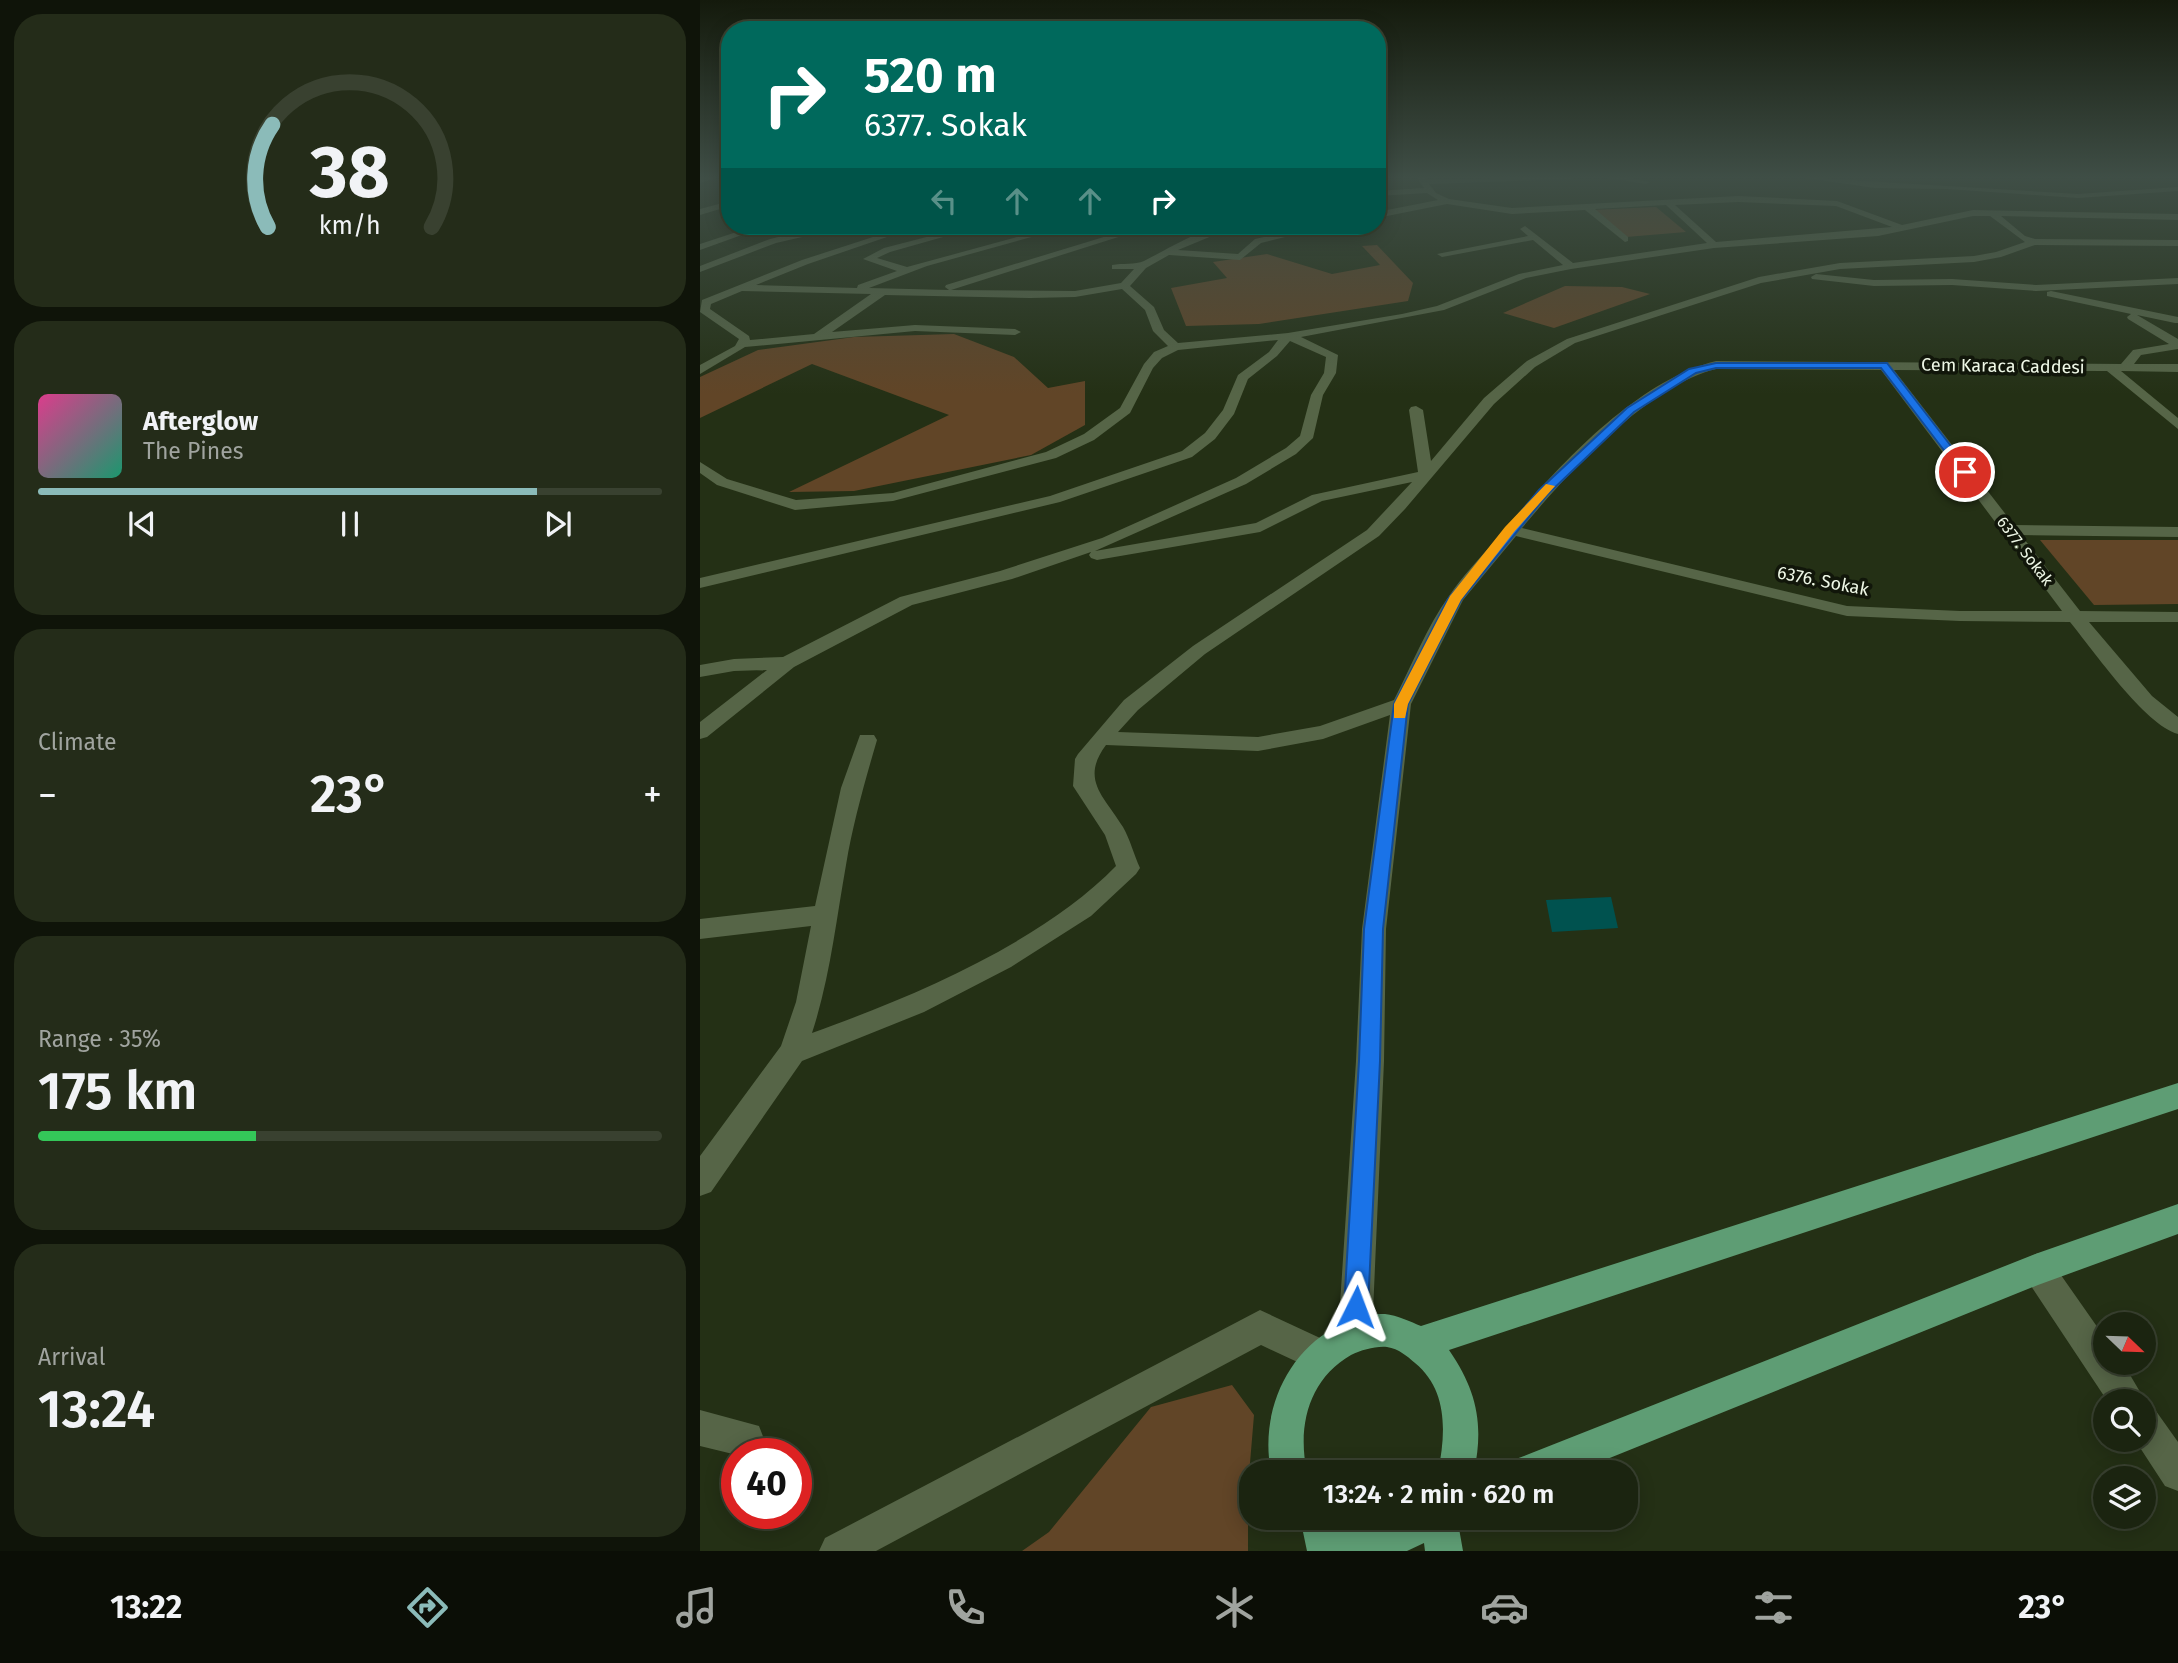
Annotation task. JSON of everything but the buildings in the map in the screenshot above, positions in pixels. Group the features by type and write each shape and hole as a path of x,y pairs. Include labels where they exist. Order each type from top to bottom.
{"main road":[{"path":"1420,1343 2178,1096"},
{"path":"1559,1460 2038,1269 2178,1219"},
{"path":"1288,1460 1285,1439 1295,1393 1321,1356 1336,1343 1354,1335 1388,1331 1420,1343 1435,1356 1448,1374 1457,1394 1462,1416 1463,1441 1459,1460"},
{"path":"1320,1531 1366,1543 1392,1539 1412,1530"},
{"path":"1440,1530 1444,1551"}],"street":[{"path":"700,269 751,249"},
{"path":"700,370 724,358 745,338 704,310 703,303 844,249"},
{"path":"889,249 868,259 906,270"},
{"path":"855,291 906,270 982,249"},
{"path":"934,291 1072,249"},
{"path":"737,288 1075,294 1124,286 1134,272 1176,249"},
{"path":"1170,252 1240,257 1249,249"},
{"path":"1443,254 1468,249"},
{"path":"1550,249 1571,266"},
{"path":"700,466 722,482 795,505 893,497 1051,455 1089,437 1125,410 1147,367 1158,355 1175,347 1287,336 1402,317 1440,308 1523,276 1684,249"},
{"path":"1803,274 1806,271 1840,266 1975,259 2015,249"},
{"path":"1115,267 1147,265"},
{"path":"2141,269 2158,280"},
{"path":"792,1052 886,1018 982,972 1055,928 1111,887 1128,868 1115,833 1084,786 1085,759 1101,738 1131,705 1199,650 1373,533 1489,401 1531,364 1553,350 1571,341 1746,284 1803,274 1874,283 1952,282 2066,287 2178,281"},
{"path":"1124,286 1150,309 1159,331 1175,347"},
{"path":"2015,286 2175,320"},
{"path":"814,339 883,291"},
{"path":"2121,310 2178,345"},
{"path":"741,344 915,328 1015,332"},
{"path":"700,732 788,663 906,601 1036,565 1108,541 1241,481 1291,452 1306,438 1317,394 1330,373 1332,355 1287,336"},
{"path":"700,583 1055,499 1187,454 1210,436 1229,411 1242,378 1273,354 1287,336"},
{"path":"2178,345 2137,352 2117,367 2178,425"},
{"name":"Cem Karaca Caddesi","path":"1354,1335 1370,1061 1374,929 1401,704 1455,599 1510,530 1543,493 1630,410 1692,371 1716,365 2178,368"},
{"name":"6377. Sokak","path":"1884,365 2076,618 2145,699 2178,727"},
{"path":"1416,411 1426,475"},
{"path":"1036,565 1260,527 1317,498 1426,475"},
{"name":"6376. Sokak","path":"1510,530 1847,611 2076,618 2178,617"},
{"path":"2010,530 2178,533"},
{"path":"700,671 734,664 788,663"},
{"path":"1101,738 1258,744 1323,732 1401,704"},
{"path":"700,1181 792,1052 809,1002 852,788 867,740"},
{"path":"700,929 827,914"},
{"path":"2038,1269 2120,1389"},
{"path":"838,1551 1260,1326 1321,1356"},
{"path":"700,1429 741,1438"},
{"path":"2156,1441 2178,1473"}],"shaded area":[{"path":"1365,249 1381,249 1413,283 1408,301 1259,324 1186,326 1171,288 1227,278 1213,262 1267,254 1332,274 1380,265"},
{"path":"1565,286 1622,287 1650,294 1554,328 1503,313"},
{"path":"954,334 1014,357 1048,388 1085,381 1085,425 1031,455 854,491 789,492 949,415 812,364 700,418 700,377 758,350 854,337"},
{"path":"2040,540 2178,540 2178,604 2094,605"},
{"path":"1232,1385 1254,1415 1250,1460 1239,1460 1239,1530 1248,1530 1248,1551 1022,1551 1049,1532 1151,1407"}],"water":[{"path":"1611,897 1618,928 1552,932 1546,900"}],"slow traffic":[{"path":"1400,714 1401,704 1455,599 1510,530 1550,486"}],"route":[{"path":"1356,1307 1370,1061 1374,929 1401,704 1455,599 1543,493 1630,410 1692,371 1716,365 1884,365 1965,472"}]}
